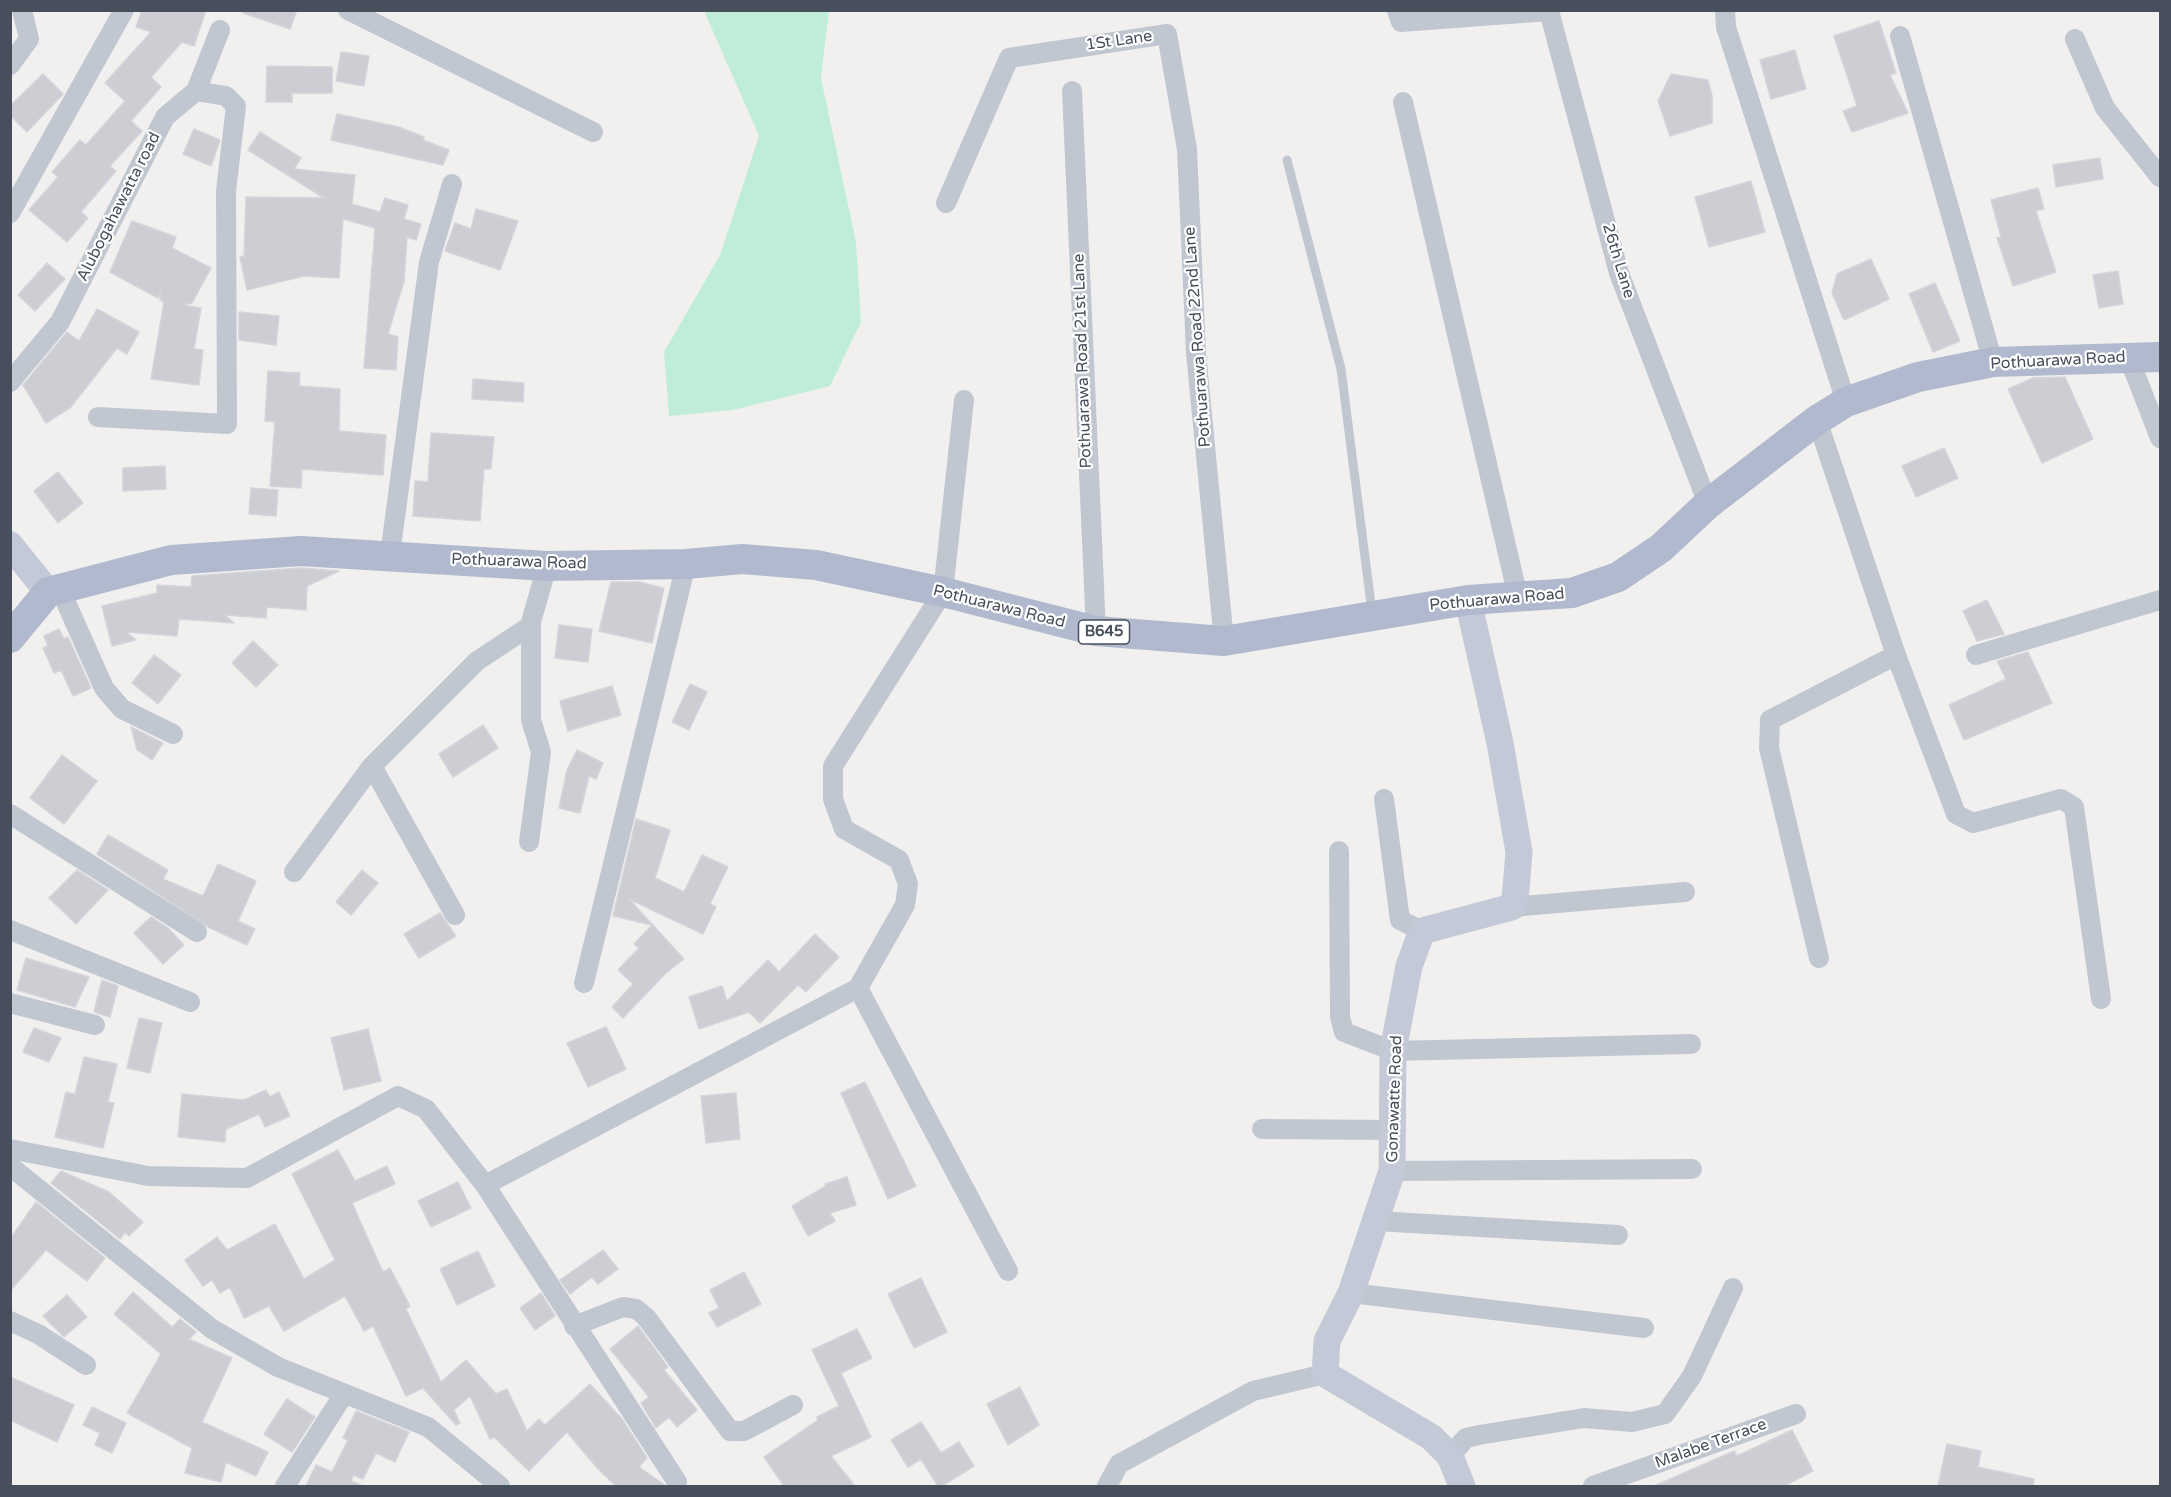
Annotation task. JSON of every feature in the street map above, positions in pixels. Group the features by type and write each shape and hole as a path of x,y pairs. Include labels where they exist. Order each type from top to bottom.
{"main road":[{"name":"Pothuarawa Road","path":"54,590 171,560 302,550 547,566 686,564 742,559 816,565 944,592 1096,631 1224,641 1373,614 1468,600 1572,593 1618,577 1661,548 1708,504 1817,420 1846,402 1918,377 1992,363 2160,357"},
{"path":"10,638 54,590"}],"street":[{"path":"10,65 29,39 22,10"},
{"path":"10,213 124,10"},
{"path":"348,10 593,132"},
{"path":"1397,10 1401,22 1549,11"},
{"path":"1725,10 1726,27 1846,402"},
{"name":"26th Lane","path":"1549,11 1619,273 1708,504"},
{"name":"Alubogahawatta road","path":"10,382 60,322 165,117 196,91 220,30"},
{"name":"1St Lane","path":"946,203 1009,58 1167,34"},
{"name":"Pothuarawa Road 22nd Lane","path":"1167,34 1187,149 1196,354 1224,641"},
{"path":"1900,36 1992,363"},
{"path":"2075,39 2105,108 2160,177"},
{"path":"98,417 227,424 226,191 236,106 226,96 196,91"},
{"name":"Pothuarawa Road 21st Lane","path":"1072,91 1096,631"},
{"path":"1402,102 1518,597"},
{"path":"390,555 429,262 452,184"},
{"path":"2129,358 2160,438"},
{"path":"485,1185 858,988 905,905 908,884 899,860 844,829 833,799 833,766 944,592 964,400"},
{"path":"1817,420 1896,656 1956,814 1973,823 2061,799 2074,807 2101,999"},
{"path":"10,545 54,590 104,687 122,709 173,734"},
{"path":"584,983 686,564"},
{"path":"529,842 541,752 531,720 530,626 547,566"},
{"path":"1468,600 1500,743 1519,852 1515,900 1512,907"},
{"path":"1976,656 2160,600"},
{"path":"294,872 372,766 477,661 530,626"},
{"path":"1819,958 1769,748 1770,720 1896,656"},
{"path":"372,766 455,915"},
{"path":"1384,799 1401,921 1422,931 1512,907 1685,892"},
{"path":"10,814 197,932"},
{"path":"1339,851 1340,1017 1344,1032 1393,1051 1691,1044"},
{"path":"10,930 189,1002"},
{"name":"Gonawatte Road","path":"1325,1374 1327,1341 1351,1293 1392,1171 1393,1051 1409,966 1422,931"},
{"path":"858,988 1008,1270"},
{"path":"10,1003 95,1025"},
{"path":"10,1149 148,1176 247,1178 398,1096 426,1109 485,1185 574,1326 677,1482"},
{"path":"1262,1129 1392,1130"},
{"path":"10,1166 212,1329 278,1367 428,1427 494,1485"},
{"path":"1392,1171 1692,1169"},
{"path":"1376,1221 1618,1235"},
{"path":"1450,1456 1466,1438 1479,1435 1584,1418 1632,1422 1665,1414 1692,1376 1732,1288"},
{"path":"1351,1293 1644,1328"},
{"path":"574,1326 623,1307 636,1309 646,1317 730,1431 744,1431 793,1404"},
{"path":"10,1320 38,1334 86,1365"},
{"path":"1107,1486 1119,1464 1253,1391 1325,1374 1431,1437 1450,1456 1462,1486"},
{"path":"285,1486 344,1394"},
{"name":"Malabe Terrace","path":"1593,1486 1796,1414"}],"lane":[{"path":"1287,160 1341,369 1373,614"}],"green space":[{"path":"704,11 829,11 821,78 856,242 861,322 830,386 733,410 669,416 664,352 720,255 759,136"}],"building":[{"path":"142,10 206,10 194,46 182,42 151,77 161,87 131,121 142,131 110,166 116,171 81,212 88,218 67,242 29,210 58,177 52,172 80,140 86,145 125,101 105,83 151,32 136,27"},
{"path":"244,10 297,10 290,29 243,13"},
{"path":"1879,21 1896,73 1890,75 1908,113 1852,132 1843,111 1857,106 1834,36"},
{"path":"1795,50 1806,89 1771,99 1760,60"},
{"path":"341,52 369,56 364,86 336,81"},
{"path":"267,66 332,67 332,93 292,93 292,102 266,102"},
{"path":"43,74 63,94 27,132 10,115 10,106"},
{"path":"1671,74 1708,80 1712,96 1712,123 1670,136 1658,101"},
{"path":"337,114 399,127 449,150 443,165 331,140"},
{"path":"194,129 220,140 211,166 183,154"},
{"path":"260,132 301,158 294,169 355,175 352,204 380,212 385,198 408,205 404,219 421,224 416,240 407,237 404,281 388,334 398,337 396,370 364,368 375,228 343,219 339,278 304,276 247,290 240,257 244,256 246,197 324,198 248,150"},
{"path":"2100,158 2103,179 2056,187 2053,165"},
{"path":"1751,181 1765,232 1709,247 1695,197"},
{"path":"2038,188 2044,209 2036,211 2056,272 2013,286 1997,238 2001,237 1991,200"},
{"path":"476,209 518,221 500,270 445,251 455,223 471,229"},
{"path":"132,221 176,237 172,248 211,268 192,303 183,305 201,308 194,349 203,350 199,385 151,379 164,302 160,300 161,292 158,298 110,272"},
{"path":"1871,259 1889,299 1844,320 1832,293 1837,274"},
{"path":"47,263 65,279 35,311 18,295"},
{"path":"2118,271 2123,304 2099,308 2093,275"},
{"path":"1935,283 1960,341 1933,352 1909,294"},
{"path":"97,309 139,332 127,354 117,348 71,407 46,423 23,385 67,332 79,341"},
{"path":"239,312 279,316 276,345 239,340"},
{"path":"268,371 300,373 299,386 340,389 339,431 386,435 383,475 302,469 301,488 270,486 275,422 265,421"},
{"path":"2065,377 2093,439 2042,463 2008,389 2033,378"},
{"path":"473,379 524,383 523,402 472,399"},
{"path":"431,433 494,437 491,469 484,469 480,521 413,516 415,481 428,482"},
{"path":"1944,448 1958,478 1916,497 1902,466"},
{"path":"165,466 166,489 123,491 123,468"},
{"path":"58,472 83,503 58,523 34,491"},
{"path":"251,488 278,490 276,516 249,514"},
{"path":"301,568 339,571 307,586 306,610 267,607 266,618 225,615 234,623 179,619 177,636 126,632 136,640 112,646 102,606 157,593 157,585 191,587 192,576"},
{"path":"611,582 639,582 664,588 652,643 599,631"},
{"path":"1987,600 2004,634 1977,641 1963,611"},
{"path":"559,625 592,629 588,662 555,658"},
{"path":"59,629 64,639 68,637 91,688 73,696 61,670 54,673 43,648 48,646 44,636"},
{"path":"253,641 278,665 256,687 232,663"},
{"path":"2028,652 2052,703 1964,740 1949,705 2006,679 1997,661"},
{"path":"154,655 181,675 158,704 132,683"},
{"path":"690,684 707,692 689,730 672,722"},
{"path":"612,686 621,715 568,731 560,701"},
{"path":"483,725 498,748 453,777 439,754"},
{"path":"131,727 163,743 152,760 137,750"},
{"path":"577,750 603,763 596,779 589,776 580,813 559,808 567,770"},
{"path":"62,755 97,781 64,824 30,798"},
{"path":"636,819 670,830 655,878 684,892 702,855 728,867 710,904 716,907 703,934 629,899 684,959 666,973 623,1018 612,1007 633,984 618,970 639,948 634,944 652,925 613,916"},
{"path":"108,835 168,870 163,879 203,896 218,864 256,881 238,921 255,929 247,945 208,927 97,854"},
{"path":"77,870 108,890 76,924 49,898"},
{"path":"362,870 378,883 351,915 336,902"},
{"path":"440,913 456,936 419,958 404,934"},
{"path":"151,917 168,928 184,945 163,964 134,933"},
{"path":"815,934 839,957 806,992 798,985 760,1023 749,1012 699,1029 689,997 722,986 727,1001 768,960 779,972"},
{"path":"26,958 89,977 75,1007 17,990"},
{"path":"102,980 118,986 110,1017 94,1012"},
{"path":"139,1018 162,1023 150,1073 127,1068"},
{"path":"606,1027 626,1069 588,1087 567,1043"},
{"path":"34,1028 61,1038 49,1062 23,1052"},
{"path":"368,1029 381,1081 344,1090 331,1038"},
{"path":"84,1057 117,1064 108,1102 114,1103 103,1148 55,1137 66,1092 75,1094"},
{"path":"865,1082 916,1186 888,1199 841,1093"},
{"path":"266,1090 270,1097 279,1092 290,1116 265,1127 259,1114 226,1129 225,1142 178,1137 182,1094 244,1100"},
{"path":"736,1093 740,1139 706,1143 701,1096"},
{"path":"338,1150 355,1181 387,1166 395,1184 352,1203 383,1272 390,1268 410,1306 406,1309 441,1382 466,1360 496,1394 507,1389 527,1431 539,1419 545,1425 590,1384 622,1419 647,1458 639,1467 666,1486 616,1486 598,1469 567,1432 529,1471 494,1437 490,1439 470,1396 454,1410 460,1423 456,1425 423,1388 406,1396 373,1326 364,1331 345,1296 284,1331 269,1306 244,1318 230,1287 220,1293 212,1280 203,1286 185,1260 217,1237 227,1250 275,1224 304,1279 335,1260 292,1174"},
{"path":"61,1171 109,1192 143,1222 129,1236 125,1232 120,1239 51,1183"},
{"path":"847,1177 856,1205 830,1213 835,1221 808,1236 792,1206 826,1186 825,1184"},
{"path":"458,1182 471,1208 431,1227 418,1201"},
{"path":"36,1202 105,1258 87,1281 46,1250 10,1291 10,1239"},
{"path":"603,1250 618,1269 598,1284 592,1277 570,1294 560,1280"},
{"path":"478,1251 495,1286 457,1305 440,1269"},
{"path":"744,1272 761,1304 717,1327 709,1313 719,1308 710,1290"},
{"path":"921,1278 947,1332 914,1348 888,1294"},
{"path":"133,1292 172,1327 180,1319 196,1332 189,1339 232,1358 202,1422 268,1452 256,1476 226,1462 221,1482 185,1473 192,1448 127,1413 161,1354 114,1314"},
{"path":"541,1293 555,1316 535,1330 520,1308"},
{"path":"67,1295 87,1317 64,1337 43,1316"},
{"path":"638,1326 668,1367 664,1370 697,1410 677,1427 669,1417 656,1428 641,1403 649,1397 610,1349"},
{"path":"857,1329 872,1358 841,1373 871,1437 831,1456 855,1486 784,1486 764,1457 818,1420 817,1417 839,1406 812,1350"},
{"path":"10,1377 74,1405 57,1442 10,1420"},
{"path":"1020,1387 1039,1425 1008,1445 987,1404"},
{"path":"287,1399 315,1417 292,1452 264,1434"},
{"path":"92,1407 126,1423 112,1453 95,1445 100,1433 83,1425"},
{"path":"356,1411 409,1432 395,1462 376,1453 363,1479 353,1475 351,1481 363,1486 306,1486 316,1465 332,1472 348,1440 343,1438"},
{"path":"921,1422 941,1453 959,1442 974,1466 942,1486 938,1486 921,1459 908,1467 891,1440"},
{"path":"1792,1430 1813,1471 1784,1486 1654,1486 1734,1451 1737,1456"},
{"path":"1947,1444 1981,1451 1978,1467 2034,1479 2033,1486 1938,1486"}]}
